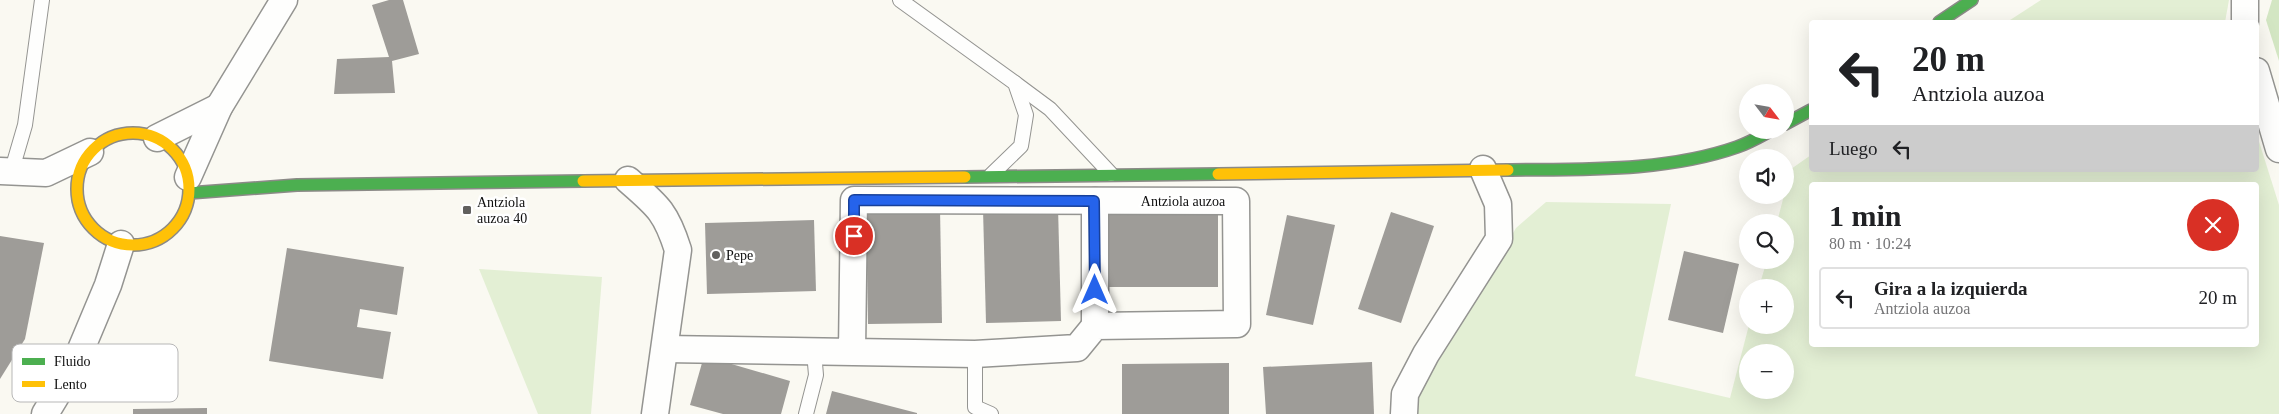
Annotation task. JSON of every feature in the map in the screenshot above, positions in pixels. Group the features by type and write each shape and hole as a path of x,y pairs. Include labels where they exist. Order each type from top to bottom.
{"main road":[{"path":"1942,20 1972,0"},
{"path":"1794,119 1809,111"},
{"path":"121,133 140,133 157,138 173,148 183,163 189,185 184,212 174,228 158,239 140,245 121,244 103,237 89,224 80,207 77,188 81,169 90,152 104,140 121,133"},
{"path":"189,185 1597,169 1666,164 1738,147 1754,139"}],"street":[{"path":"189,185 219,107 284,0"},
{"path":"2245,0 2245,20"},
{"path":"2259,82 2279,148"},
{"path":"157,138 219,107"},
{"path":"6,172 46,173 90,152"},
{"path":"1404,414 1404,394 1426,354 1499,240 1498,204 1483,169"},
{"path":"628,180 658,206 670,225 678,250 655,414"},
{"name":"Antziola auzoa","path":"852,352 854,200 1236,201 1237,324 1095,326"},
{"path":"665,349 975,354 1077,348 1095,326 1094,201"},
{"path":"83,344 108,285 121,244"},
{"path":"45,414 52,402"}],"lane":[{"path":"6,172 24,125 42,0"},
{"path":"900,0 1050,109 1111,174"},
{"path":"991,175 1021,146 1026,115 1015,83"},
{"path":"806,414 816,375 814,352"},
{"path":"975,354 975,407 991,414"}],"green space":[{"path":"2041,0 2229,0 2225,20 2010,20"},
{"path":"2272,0 2279,0 2279,61 2266,20"},
{"path":"2259,142 2279,205 2279,414 1416,414 1416,399 1516,228 1546,202 1671,204 1635,376 1730,398 1739,363 1739,399 1794,399 1794,344 1744,344 1747,334 1794,334 1794,279 1761,279 1764,269 1794,269 1794,214 1779,214 1782,204 1794,204 1794,167 1809,156 1809,172 2259,172"},
{"path":"479,269 602,277 591,414 538,414"}],"building":[{"path":"389,0 403,0 419,54 392,61 395,93 334,94 337,59 389,57 372,5"},
{"path":"1058,207 1061,321 986,323 983,209"},
{"path":"940,208 942,323 868,324 866,209"},
{"path":"1108,212 1218,212 1218,287 1108,287"},
{"path":"1391,212 1434,226 1401,323 1358,309"},
{"path":"1287,215 1335,225 1313,325 1266,315"},
{"path":"814,220 816,291 707,294 705,223"},
{"path":"0,236 44,243 25,339 22,344 12,344 12,360 0,379"},
{"path":"287,248 404,267 397,315 360,309 357,327 391,332 383,379 269,361"},
{"path":"1684,251 1739,264 1723,333 1668,320"},
{"path":"704,356 790,381 781,414 723,414 690,405"},
{"path":"1372,362 1374,414 1266,414 1263,367"},
{"path":"1229,363 1229,414 1122,414 1122,364"},
{"path":"832,391 917,413 917,414 826,414"},
{"path":"207,408 207,414 133,414 133,409"}],"traffic: fast":[{"path":"1942,20 1972,0"},
{"path":"1794,119 1809,111"},
{"path":"1508,170 1595,169 1653,165 1710,155 1737,147 1754,139"},
{"path":"965,177 1218,174"},
{"path":"189,193 297,185 583,181"}],"traffic: slow":[{"path":"133,133 154,137 172,150 185,168 189,189 185,210 172,228 154,241 133,245 112,241 94,228 81,210 77,189 81,168 94,150 112,137 133,133"},
{"path":"1218,174 1508,170"},
{"path":"583,181 965,177"}],"place":[{"name":"Antziola auzoa 40","path":"467,210"},
{"name":"Pepe","path":"716,255"}],"route":[{"path":"854,236 854,200 1094,201 1095,290"}]}
